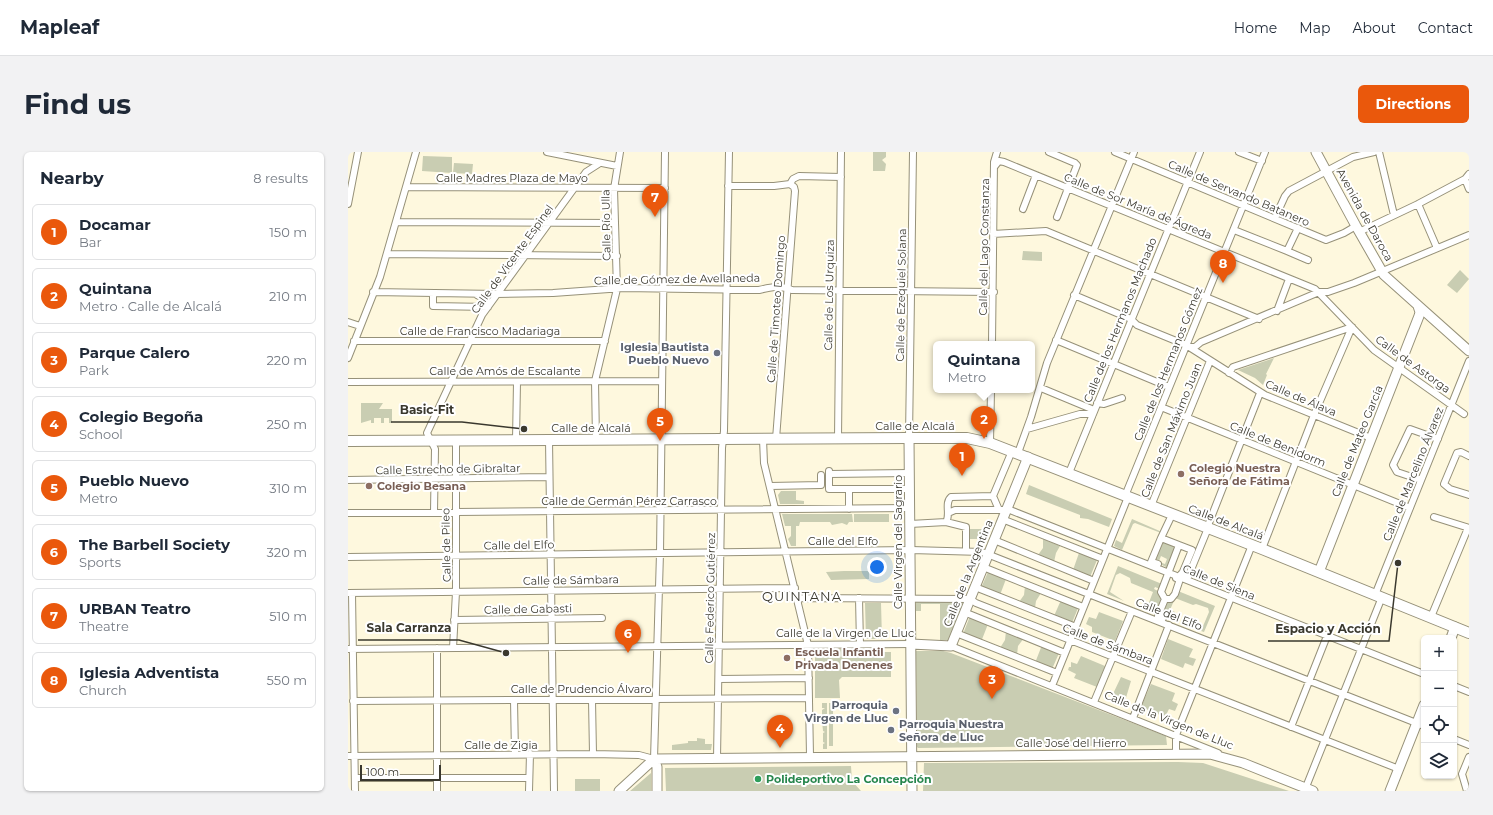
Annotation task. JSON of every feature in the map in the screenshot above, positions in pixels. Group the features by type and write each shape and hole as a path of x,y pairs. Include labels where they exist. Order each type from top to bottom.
{"main road":[{"name":"Calle de Alcalá","path":"348,441 967,438 990,443 1028,457 1151,506 1206,530 1257,547 1469,633"}],"street":[{"path":"348,204 358,152"},
{"path":"348,358 380,277 416,152"},
{"path":"547,152 617,166"},
{"name":"Calle Río Ulla","path":"596,440 595,381 617,288 614,188 620,152"},
{"path":"658,791 657,767 654,759 660,553 665,152"},
{"name":"Calle Federico Gutiérrez","path":"717,759 729,152"},
{"name":"Calle de Los Urquiza","path":"838,439 841,152"},
{"name":"Calle de Ezequiel Solana","path":"909,438 913,152"},
{"name":"Calle del Lago Constanza","path":"992,341 994,292 994,160 997,152"},
{"path":"995,166 1002,161 1000,159 1002,152"},
{"path":"1049,152 1075,163 1076,169 1057,217"},
{"path":"1065,159 1068,152"},
{"name":"Calle de Servando Batanero","path":"1115,152 1326,240 1394,215 1418,204 1467,176"},
{"path":"993,496 1027,429 1056,340 1134,152"},
{"name":"Calle de los Hermanos Machado","path":"1069,473 1200,152"},
{"path":"1239,152 1262,161"},
{"name":"Calle de los Hermanos Gómez","path":"1052,686 1103,559 1161,407 1265,152"},
{"name":"Avenida de Daroca","path":"1316,152 1357,229 1382,271 1390,281 1418,306 1468,346"},
{"path":"1275,218 1287,192 1353,157 1374,152"},
{"path":"1379,152 1394,215"},
{"name":"Calle de Sor María de Ágreda","path":"1002,161 1319,292"},
{"name":"Calle de Vicente Espinel","path":"430,441 427,433 469,341 488,307 586,172 600,163"},
{"path":"1023,209 1036,175"},
{"path":"728,186 774,186 790,184 794,179 800,176 841,177"},
{"path":"1467,176 1469,189"},
{"name":"Calle de Timoteo Domingo","path":"776,439 795,191 794,186 790,184"},
{"name":"Calle Madres Plaza de Mayo","path":"406,187 665,188"},
{"path":"1418,204 1437,248"},
{"path":"396,222 616,223"},
{"path":"1287,251 1298,228"},
{"path":"1234,230 1308,260"},
{"path":"994,234 1046,231 1259,318"},
{"path":"1187,346 1195,347 1201,342 1319,292 1328,292 1354,283 1469,235"},
{"path":"387,254 617,256"},
{"path":"1276,311 1289,279"},
{"name":"Calle de Gómez de Avellaneda","path":"374,292 498,294 553,293 617,288 716,290 726,288 760,290 770,286 788,287 792,290 839,292 994,292"},
{"name":"Calle de Astorga","path":"1319,292 1374,350 1464,414"},
{"path":"433,293 433,306 488,307"},
{"name":"Calle de Gómez de Avellaneda","path":"470,293 486,299 488,307"},
{"name":"Calle de Álava","path":"1074,295 1131,319 1137,325 1187,346 1260,393 1370,438"},
{"name":"Calle de Mateo García","path":"1319,572 1370,438 1418,319 1420,312 1418,306"},
{"path":"1418,319 1423,315 1429,315"},
{"path":"348,322 360,326"},
{"path":"1228,372 1233,367 1352,327"},
{"path":"1176,754 1176,735 1196,689 1231,598 1257,547 1296,463 1314,415 1352,327"},
{"path":"1337,332 1344,335 1346,343"},
{"name":"Calle de Francisco Madariaga","path":"354,341 605,340"},
{"path":"1056,340 1169,387"},
{"name":"Calle de San Máximo Juan","path":"1151,506 1210,361"},
{"name":"Calle de Marcelino Álvarez","path":"1310,789 1324,740 1361,649 1410,508 1469,361"},
{"name":"Calle de Amós de Escalante","path":"348,382 662,381"},
{"path":"516,440 517,382"},
{"path":"1041,388 1094,412"},
{"path":"990,443 991,393"},
{"path":"1168,572 1188,576 1195,552 1206,530 1260,393"},
{"path":"1097,403 1104,404 1122,398"},
{"name":"Calle de Benidorm","path":"1161,407 1410,508"},
{"path":"1027,429 1080,414 1094,412"},
{"path":"1421,480 1395,470 1393,465 1395,460 1410,429 1438,439"},
{"name":"Calle Virgen del Sagrario","path":"909,438 912,791"},
{"path":"763,439 764,463 798,598 808,645 810,756"},
{"path":"549,440 554,791"},
{"path":"430,441 435,449 436,474 433,479 434,512"},
{"name":"Calle de Pileo","path":"453,648 456,592 456,441"},
{"path":"1469,456 1461,452 1457,453 1444,484 1450,489 1469,495"},
{"name":"Calle de la Argentina","path":"951,646 989,554 1002,512 1028,457"},
{"path":"909,473 829,472 829,488 909,489"},
{"path":"770,486 821,485 821,474"},
{"name":"Calle Estrecho de Gibraltar","path":"348,480 549,477"},
{"path":"849,489 849,509"},
{"path":"993,496 1002,512 1036,532 1103,559"},
{"path":"946,522 948,501 951,497 993,496"},
{"name":"Calle de Germán Pérez Carrasco","path":"348,513 910,508"},
{"name":"Calle de la Argentina","path":"948,513 955,510 1002,512"},
{"name":"Calle de Siena","path":"1002,512 1107,548 1421,673"},
{"path":"1431,617 1468,528 1434,517"},
{"path":"1165,599 1173,597 1180,579 1151,562 1170,519"},
{"path":"910,524 946,522 966,527 966,551"},
{"path":"1162,538 1195,552"},
{"path":"994,540 1094,580"},
{"path":"1165,599 1161,592 1163,584 1179,545"},
{"name":"Calle del Elfo","path":"348,557 910,550 966,551 989,554 1420,725"},
{"path":"983,567 1084,607"},
{"path":"1163,584 1177,590"},
{"path":"975,587 1076,627"},
{"name":"Calle de Sámbara","path":"350,593 795,588"},
{"path":"350,593 350,681 352,701 350,724 351,756 355,778 355,791"},
{"name":"Calle de Sámbara","path":"798,598 970,599 976,603 1399,769"},
{"path":"859,598 860,645"},
{"path":"1161,622 1163,618 1158,616 1165,599"},
{"path":"1094,702 1114,657 1132,610"},
{"path":"964,612 1065,652"},
{"name":"Calle de Gabasti","path":"454,620 602,618"},
{"path":"1133,718 1169,625"},
{"path":"1452,635 1455,627"},
{"path":"956,633 1057,673"},
{"path":"1291,727 1327,636"},
{"name":"Calle de la Virgen de Lluc","path":"350,649 911,644 951,646 1176,735 1214,751 1222,756 1310,789"},
{"path":"437,648 437,791"},
{"path":"718,679 809,678"},
{"path":"1457,687 1469,692"},
{"name":"Calle de Prudencio Álvaro","path":"352,701 809,698"},
{"path":"514,700 515,754"},
{"path":"592,700 594,754"},
{"path":"1390,791 1420,725 1424,707"},
{"path":"1457,740 1469,745"},
{"path":"529,791 530,754"},
{"name":"Calle de Zigia","path":"351,756 594,754 639,755 654,759"},
{"name":"Calle José del Hierro","path":"654,759 717,759 810,756 1176,754 1210,754 1222,756"},
{"path":"1467,791 1462,774 1469,757"},
{"path":"618,791 654,759"},
{"path":"355,778 529,778"}],"green space":[{"path":"873,152 886,152 886,157 882,160 886,164 885,171 873,171"},
{"path":"423,156 452,157 452,173 422,171"},
{"path":"454,163 473,164 472,174 453,173"},
{"path":"1023,251 1042,252 1042,261 1022,260"},
{"path":"1460,270 1469,279 1457,293 1447,285"},
{"path":"1274,358 1266,374 1267,375 1263,385 1255,378 1238,370"},
{"path":"361,403 383,403 379,409 392,409 392,423 389,423 389,418 384,418 384,423 381,423 381,418 374,418 374,423 371,423 371,420 361,423"},
{"path":"1029,485 1112,519 1109,527 1088,519 1080,518 1080,515 1026,494"},
{"path":"781,491 796,491 796,500 804,501 804,504 780,504 778,495"},
{"path":"782,514 852,514 853,522 849,522 847,525 842,523 832,525 830,522 800,522 799,526 796,526 796,546 791,546 788,539 791,536 791,526 785,526"},
{"path":"854,514 889,514 889,522 854,522"},
{"path":"1132,519 1162,532 1161,533 1135,523 1133,524 1122,550 1114,546 1116,540 1122,543"},
{"path":"970,529 987,529 986,539 970,539"},
{"path":"1043,539 1060,546 1056,553 1054,562 1038,555 1043,548"},
{"path":"1161,541 1177,545 1168,568 1162,565 1162,563 1165,564 1167,559 1161,556 1159,561 1160,564 1153,562"},
{"path":"1079,553 1097,560 1090,577 1073,570"},
{"path":"1118,566 1162,584 1160,589 1155,587 1154,589 1160,592 1164,599 1157,614 1146,610 1153,592 1131,583 1130,578 1120,573 1116,575 1110,592 1124,601 1107,594"},
{"path":"869,571 869,579 831,580 826,572"},
{"path":"988,572 1006,579 1000,595 981,588"},
{"path":"1025,586 1041,593 1036,601 1035,608 1019,602 1024,595"},
{"path":"1178,591 1215,606 1204,632 1201,631 1209,612 1208,608 1196,604 1193,605 1175,598 1170,610 1175,612 1174,616 1179,618 1177,622 1161,616 1166,601"},
{"path":"1061,600 1078,608 1072,623 1054,616"},
{"path":"916,602 964,602 948,640 940,640 940,604 921,604 921,611 916,611"},
{"path":"865,603 881,603 882,639 866,639"},
{"path":"1099,612 1123,621 1115,641 1092,632 1092,627 1086,624 1089,617 1096,619"},
{"path":"970,616 988,624 981,642 963,634"},
{"path":"1006,631 1024,638 1018,646 1017,655 1000,648 1005,640"},
{"path":"1168,639 1193,649 1189,657 1196,659 1193,666 1185,663 1183,668 1161,659"},
{"path":"1042,645 1060,651 1052,669 1035,663"},
{"path":"815,649 842,649 842,652 891,652 891,677 842,677 839,680 840,698 815,698"},
{"path":"916,651 943,651 951,653 1166,736 1167,745 918,748"},
{"path":"1081,656 1105,666 1097,687 1074,678 1076,674 1068,670 1069,667 1071,667 1071,662 1077,664"},
{"path":"1121,677 1131,681 1125,701 1112,696"},
{"path":"1151,684 1175,693 1172,701 1178,704 1175,711 1169,709 1165,717 1141,707"},
{"path":"822,703 827,703 827,749 823,749 823,744 825,743 823,742 823,733 825,732 823,731 822,721 825,721 822,719 822,710 825,708 822,708"},
{"path":"829,703 833,703 833,746 829,746"},
{"path":"697,738 705,739 705,744 712,744 711,750 672,750 672,745 688,743 688,741 697,741"},
{"path":"924,763 1203,763 1289,791 923,791"},
{"name":"Polideportivo La Concepción","path":"851,766 852,781 861,791 666,791 665,768"},
{"path":"651,773 651,791 630,791"},
{"path":"575,779 600,779 600,791 575,791"}],"place":[{"name":"URBAN Teatro","path":"655,217"},
{"name":"Iglesia Adventista","path":"1223,283"},
{"name":"Iglesia Bautista Pueblo Nuevo","path":"717,353"},
{"name":"Basic-Fit","path":"524,429"},
{"name":"Quintana","path":"984,439"},
{"name":"Pueblo Nuevo","path":"660,441"},
{"name":"Colegio Nuestra Señora de Fátima","path":"1181,474"},
{"name":"Docamar","path":"962,476"},
{"name":"Colegio Besana","path":"369,486"},
{"name":"Espacio y Acción","path":"1398,563"},
{"name":"Sala Carranza","path":"506,653"},
{"name":"The Barbell Society","path":"628,653"},
{"name":"Escuela Infantil Privada Denenes","path":"787,658"},
{"name":"Parque Calero","path":"992,699"},
{"name":"Parroquia Virgen de Lluc","path":"896,711"},
{"name":"Parroquia Nuestra Señora de Lluc","path":"891,730"},
{"name":"Colegio Begoña","path":"780,748"},
{"name":"Polideportivo La Concepción","path":"758,779"}],"district":[{"name":"QUINTANA","path":"802,596"}]}
